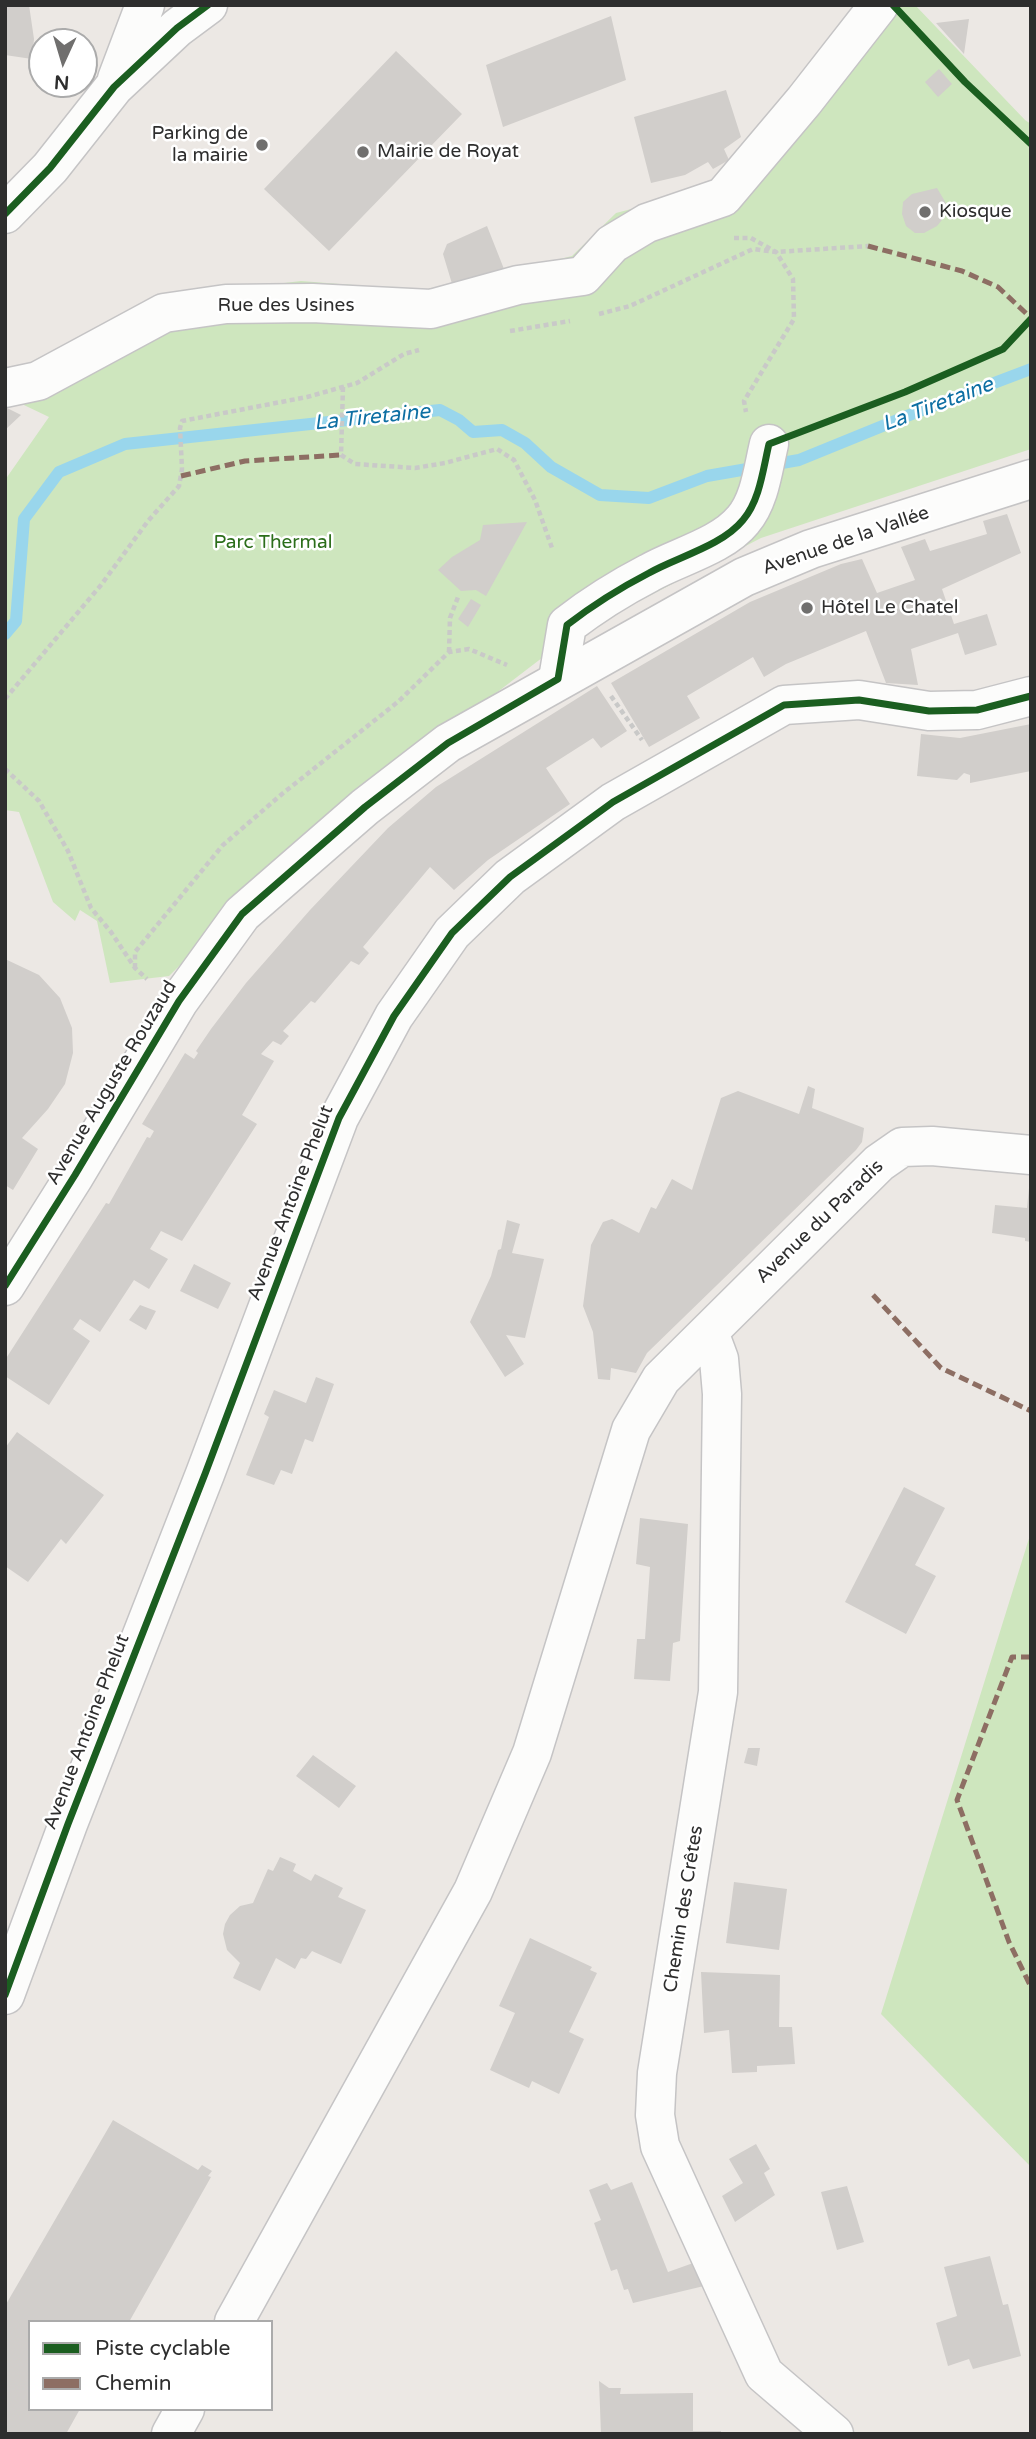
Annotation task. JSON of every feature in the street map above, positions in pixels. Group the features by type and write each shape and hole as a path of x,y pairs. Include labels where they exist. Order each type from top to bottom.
{"street":[{"path":"114,87 145,5"},
{"path":"5,214 50,168 114,87 177,28 208,5"},
{"name":"Rue des Usines","path":"5,388 38,381 164,313 226,304 312,303 431,309 518,285 583,276 612,244 647,223 723,197 804,101 878,5"},
{"path":"574,671 567,625 593,605 650,572 725,536 742,522 753,505 769,444"},
{"name":"Avenue de la Vallée","path":"574,671 755,572 811,549 1031,479"},
{"name":"Avenue Auguste Rouzaud","path":"5,1286 179,1001 242,914 365,807 447,743 574,671"},
{"name":"Avenue Antoine Phelut","path":"5,1996 68,1824 205,1474 339,1118 394,1016 452,933 510,877 613,802 784,705 859,700 929,711 977,710 1031,696"},
{"name":"Avenue du Paradis","path":"709,1332 879,1163 902,1147 932,1146 1031,1155"},
{"path":"235,2320 473,1891 532,1752 631,1430 661,1379 709,1332"},
{"name":"Chemin des Crêtes","path":"709,1332 719,1359 722,1394 718,1692 657,2073 655,2115 660,2146 764,2374 834,2434"},
{"path":"171,2434 184,2411"}],"path":[{"path":"911,24 965,82 1031,144"},
{"path":"590,316 630,306 753,249 776,252 868,246"},
{"path":"769,444 755,439 748,424 744,401 794,319 793,279 776,252"},
{"path":"501,333 578,319"},
{"path":"5,699 101,585 148,521 179,486 182,469 182,421 307,397 357,383 404,354 428,348"},
{"path":"343,387 341,455 355,464 415,468 497,449 514,460 535,500 552,548"},
{"path":"449,652 450,618 458,597"},
{"path":"135,968 135,951 223,845 282,794 399,701 449,652 469,649 498,662 574,671 648,748"},
{"path":"5,769 39,801 68,850 91,908 135,968 156,987 179,1001"}],"green space":[{"name":"Parc Thermal","path":"873,5 915,5 1031,124 1031,449 761,538 568,638 321,827 169,976 110,983 97,921 80,910 75,921 53,902 19,812 5,810 5,480 49,417 5,396 5,367 18,374 174,296 301,281 430,291 572,256 616,213 719,186"},
{"path":"1031,1532 1031,2167 881,2014"}],"building":[{"path":"5,5 29,5 32,28 28,28 28,58 5,55"},
{"path":"611,16 626,80 503,127 486,65"},
{"path":"969,19 964,54 936,23"},
{"name":"Mairie de Royat","path":"396,51 462,114 329,251 264,189"},
{"path":"939,69 952,84 938,97 925,82"},
{"path":"726,90 741,137 724,149 729,160 713,169 708,162 685,175 651,183 634,117"},
{"name":"Kiosque","path":"937,188 950,210 937,226 924,233 915,233 906,226 902,214 903,202 912,194"},
{"path":"487,226 504,269 453,287 443,254 447,244"},
{"path":"5,407 21,415 5,430"},
{"path":"1007,514 1021,553 942,589 954,624 987,614 997,645 965,655 958,633 911,649 918,685 886,683 866,631 786,664 764,677 753,657 687,696 700,718 649,747 611,683 750,602 841,564 862,559 877,593 915,580 901,547 925,539 930,551 987,534 983,521"},
{"path":"527,522 486,596 476,590 461,591 438,570 452,557 480,540 483,525"},
{"path":"471,599 481,605 468,627 458,619"},
{"path":"597,686 627,731 601,748 593,738 546,768 570,804 488,860 454,890 430,867 363,947 369,953 359,965 351,961 315,1003 311,1001 283,1031 289,1036 281,1045 273,1041 261,1054 274,1061 242,1115 257,1124 182,1241 161,1231 150,1249 168,1259 149,1289 134,1280 100,1332 80,1319 73,1329 90,1341 49,1405 5,1376 5,1360 106,1203 109,1204 147,1137 150,1138 154,1131 142,1124 185,1053 194,1059 198,1053 196,1051 211,1029 246,983 310,910 388,828 436,787"},
{"path":"1031,724 1031,771 970,783 970,775 964,773 957,780 917,776 921,734 960,738"},
{"path":"5,959 39,975 60,998 72,1028 73,1053 65,1084 48,1109 22,1138 38,1149 13,1190 5,1185"},
{"path":"808,1086 815,1089 812,1108 864,1128 862,1142 647,1353 636,1373 611,1368 610,1380 598,1379 593,1332 583,1306 591,1245 603,1222 612,1219 639,1233 651,1207 656,1209 672,1179 692,1190 721,1098 738,1091 799,1114"},
{"path":"1029,1188 1031,1242 1025,1241 1025,1238 992,1233 995,1205 1027,1208"},
{"path":"507,1220 520,1224 512,1253 544,1259 525,1338 506,1335 524,1364 505,1377 470,1322 491,1276 498,1250 501,1249"},
{"path":"194,1264 231,1283 218,1309 180,1291"},
{"path":"140,1305 156,1311 146,1330 129,1320"},
{"path":"316,1377 334,1384 313,1442 305,1439 292,1474 281,1470 274,1485 246,1475 269,1417 264,1414 274,1390 306,1403"},
{"path":"17,1432 104,1495 66,1544 61,1539 28,1582 5,1566 5,1448"},
{"path":"904,1487 945,1508 915,1565 936,1576 906,1634 845,1602"},
{"path":"640,1518 688,1524 680,1641 673,1643 670,1681 634,1679 637,1639 645,1639 650,1567 636,1564"},
{"path":"748,1748 760,1748 757,1766 744,1763"},
{"path":"313,1755 356,1786 339,1808 296,1776"},
{"path":"280,1857 296,1864 293,1871 311,1881 315,1874 343,1888 338,1897 366,1910 341,1964 312,1951 306,1959 301,1958 295,1969 276,1958 260,1991 233,1978 240,1963 227,1950 223,1934 230,1915 240,1906 253,1903 268,1869 273,1871"},
{"path":"734,1882 787,1889 779,1950 726,1943"},
{"path":"530,1938 592,1967 590,1970 597,1973 569,2032 584,2039 559,2094 532,2081 529,2088 490,2070 515,2013 499,2006"},
{"path":"701,1972 780,1975 779,2027 792,2027 795,2064 757,2066 757,2072 732,2073 729,2030 704,2033"},
{"path":"113,2120 198,2170 202,2165 212,2171 130,2320 28,2320 28,2411 79,2411 66,2434 5,2434 5,2306"},
{"path":"756,2144 770,2169 764,2173 775,2195 735,2222 722,2196 743,2183 729,2159"},
{"path":"632,2182 668,2272 696,2262 704,2286 633,2303 628,2289 624,2290 617,2269 611,2271 594,2223 601,2220 589,2190 607,2183 611,2190"},
{"path":"847,2186 864,2242 837,2250 821,2192"},
{"path":"990,2256 1003,2305 1008,2304 1021,2356 973,2369 969,2359 948,2366 936,2323 957,2316 944,2267"},
{"path":"599,2381 609,2388 621,2388 620,2394 693,2393 693,2431 721,2431 721,2434 601,2434"}],"waterway":[{"name":"La Tiretaine","path":"5,634 16,621 24,519 59,472 125,444 440,410 459,420 473,432 502,430 525,443 551,467 600,495 649,498 707,476 799,460 1031,369"}],"marked path":[{"path":"868,246 962,271 998,287 1031,318"},
{"path":"181,476 245,461 341,455"},
{"path":"873,1295 941,1368 1031,1411"},
{"path":"1031,1657 1012,1657 957,1800 1009,1942 1031,1987"}],"cycle path":[{"path":"5,214 50,168 114,87 177,28 208,5"},
{"path":"893,5 965,82 1031,144"},
{"path":"5,1286 179,1001 242,914 365,807 448,743 558,679 567,625 628,585 711,544 734,529 753,503 769,444 905,392 1003,349 1031,319"},
{"path":"5,1995 339,1118 394,1016 452,933 510,877 613,802 784,705 859,700 929,711 977,710 1031,696"}],"place":[{"name":"Parking de la mairie","path":"262,145"},
{"name":"Mairie de Royat","path":"363,152"},
{"name":"Kiosque","path":"925,212"},
{"name":"Hôtel Le Chatel","path":"807,608"}]}
